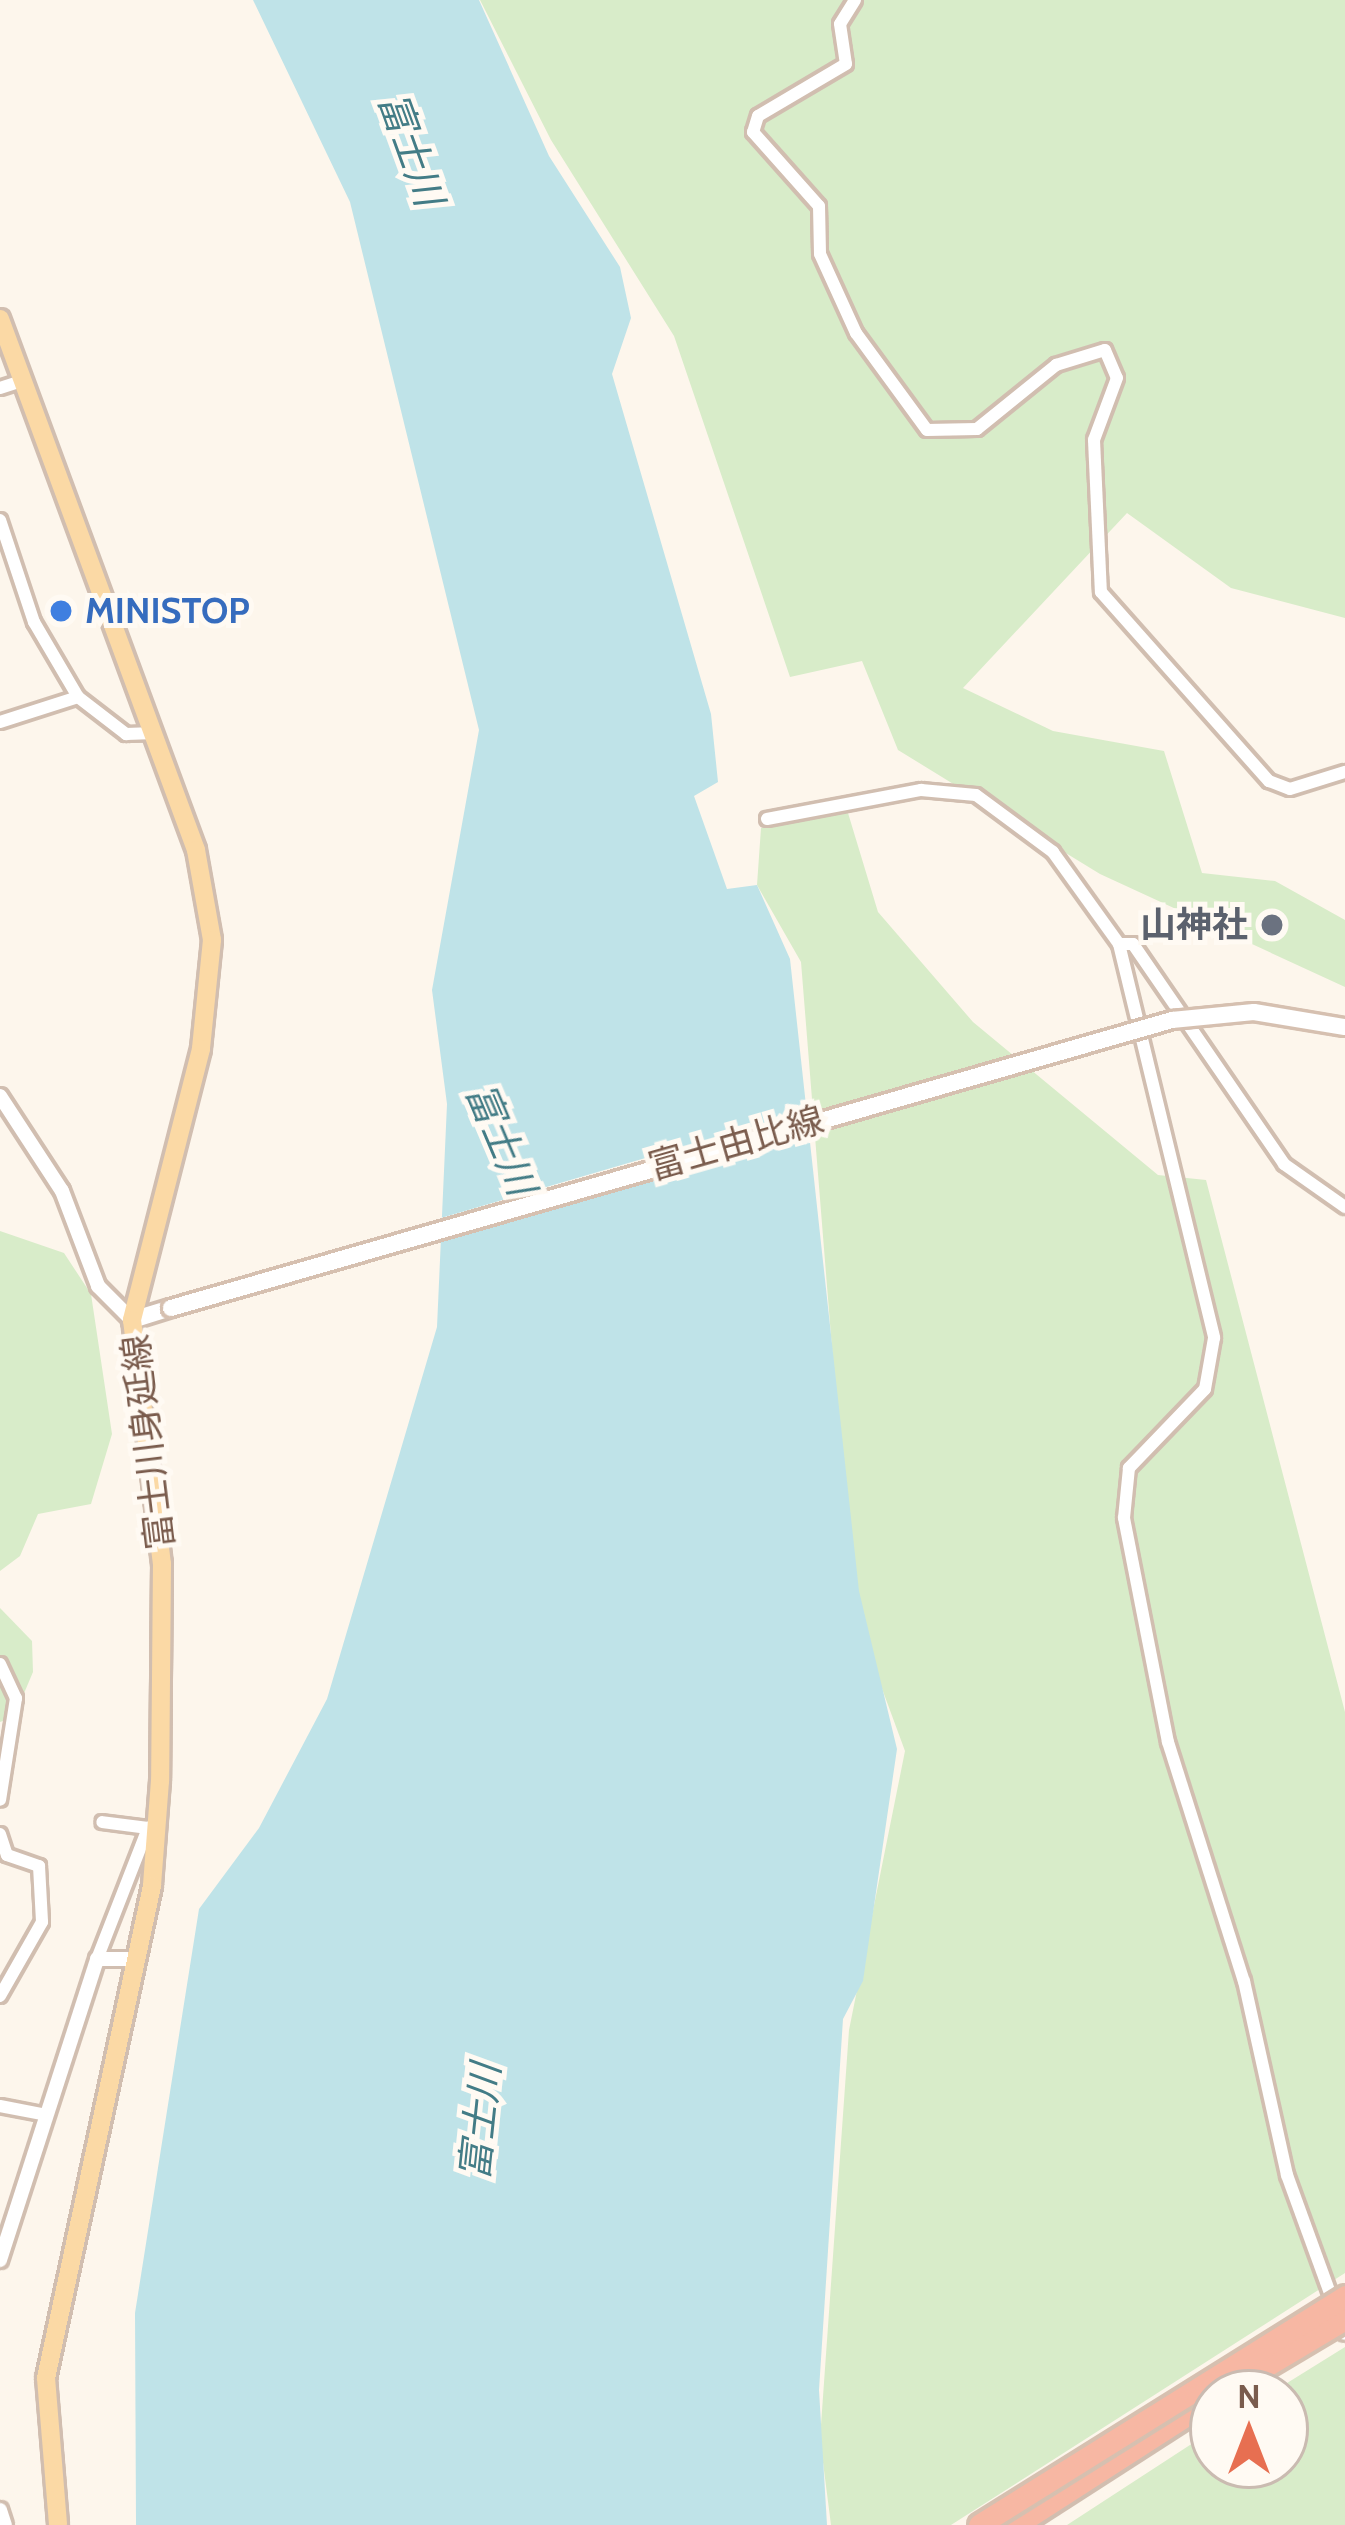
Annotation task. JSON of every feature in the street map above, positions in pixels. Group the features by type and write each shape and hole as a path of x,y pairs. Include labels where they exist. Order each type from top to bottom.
{"highway":[{"path":"979,2525 1345,2296"},
{"path":"1261,2369 1345,2319"},
{"path":"1016,2525 1189,2413"}],"main road":[{"name":"富士川身延線","path":"0,319 155,733 208,893 212,940 201,1049 133,1320 165,1624 156,1852 46,2378 58,2525"},
{"name":"富士由比線","path":"133,1320 1172,1020 1254,1012 1345,1028"}],"street":[{"path":"855,0 840,24 846,64 758,116 753,133 819,206 820,254 856,333 927,430 977,429 1056,365 1105,350 1118,378 1094,440 1104,466 1101,592 1269,782 1290,789 1345,772"},
{"path":"0,388 25,380"},
{"path":"0,520 34,622 78,697 126,734 155,733"},
{"path":"0,722 78,697"},
{"path":"767,819 921,790 976,795 1053,852 1119,944 1214,1338 1205,1389 1129,1468 1124,1518 1168,1742 1244,1982 1287,2175 1345,2334"},
{"path":"1119,944 1133,944 1284,1164 1345,1207"},
{"path":"0,1096 62,1191 98,1286 133,1320"},
{"path":"0,1664 16,1698 0,1800"},
{"path":"0,2260 42,2114 148,1828 102,1822"},
{"path":"0,1834 7,1855 38,1866 42,1922 0,1996"},
{"path":"98,1959 137,1959"},
{"path":"0,2106 42,2114"},
{"path":"0,2510 5,2525"}],"green space":[{"path":"480,0 1345,0 1345,618 1231,588 1127,513 963,688 1053,731 1164,751 1202,873 1275,881 1345,920 1345,987 1100,874 898,750 862,661 790,677 674,336 551,140"},
{"path":"848,813 878,912 973,1022 1158,1175 1206,1180 1345,1712 1345,2273 951,2525 831,2525 820,2439 849,2030 905,1751 853,1610 801,962 757,885 761,828"},
{"path":"0,1231 64,1253 91,1294 112,1434 91,1504 38,1514 20,1556 0,1571"},
{"path":"0,1608 32,1641 33,1672 14,1717 0,1722"},
{"path":"1345,2347 1345,2525 1067,2525 1189,2446 1189,2489 1309,2489 1309,2369"}],"water":[{"name":"富士川","path":"253,0 479,0 549,156 620,267 631,318 612,374 711,714 718,782 694,796 727,889 757,885 790,959 859,1591 897,1749 863,1981 843,2019 819,2390 827,2525 136,2525 135,2313 199,1909 259,1828 327,1699 437,1327 447,1104 432,990 479,730 350,202"}],"pier":[{"path":"809,1110 811,1131 439,1239 441,1218"}],"place":[{"name":"MINISTOP","path":"61,611"},
{"name":"山神社","path":"1272,925"}]}
